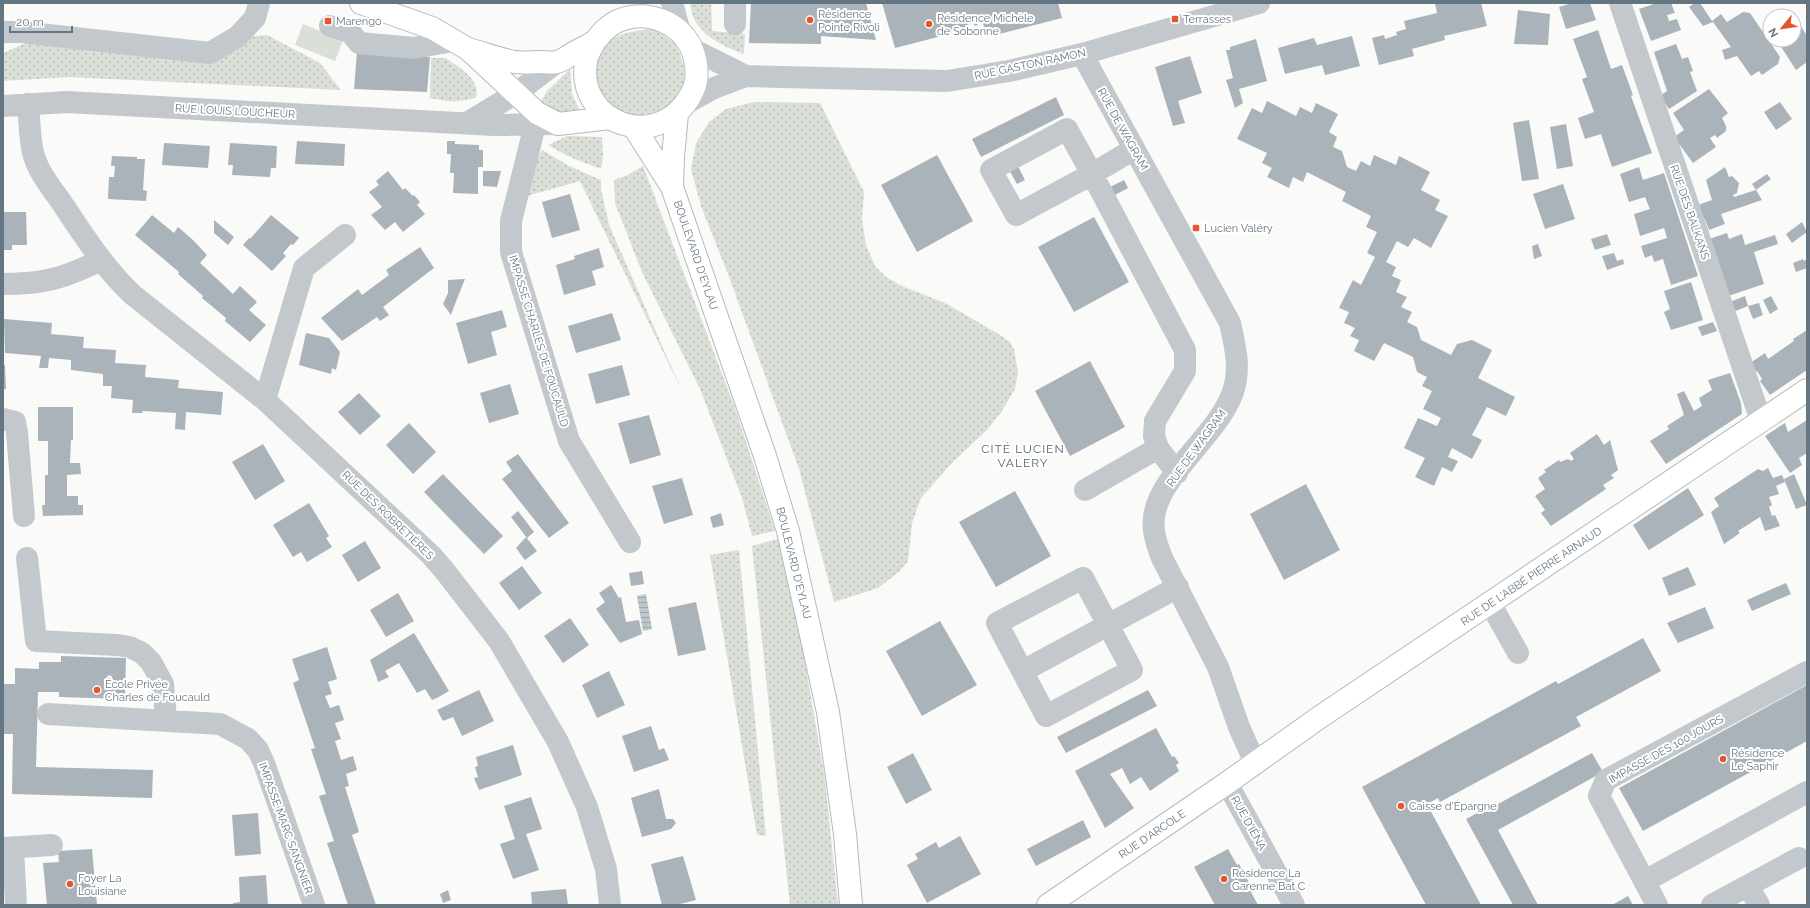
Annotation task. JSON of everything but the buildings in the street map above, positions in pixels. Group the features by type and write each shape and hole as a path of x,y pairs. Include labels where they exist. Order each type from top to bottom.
{"main road":[{"path":"360,3 432,28 460,45 537,113 558,124"},
{"path":"633,10 644,16 657,18 669,24 686,40 697,67 695,86 682,109 657,125 634,127 622,124 610,118 597,106 589,90 585,74 587,56 595,41 607,28 633,10"},
{"path":"460,45 515,62 557,62 595,41"},
{"name":"BOULEVARD D'EYLAU","path":"672,187 673,157 682,109"},
{"name":"RUE LOUIS LOUCHEUR","path":"558,124 610,118"},
{"name":"BOULEVARD D'EYLAU","path":"634,127 672,187 765,456 788,531 828,712 845,834 851,905"},
{"name":"RUE DE L'ABBÉ PIERRE ARNAUD","path":"1255,763 1320,717 1710,457 1807,390"},
{"name":"RUE D'ARCOLE","path":"1048,905 1255,763"}],"street":[{"path":"3,32 21,32 210,53 237,36 255,18 259,3"},
{"path":"672,3 686,40"},
{"path":"734,24 735,3"},
{"name":"RUE GASTON RAMON","path":"682,109 714,88 746,76 946,81 1009,71 1082,54 1259,3"},
{"name":"RUE DES BALKANS","path":"1620,3 1761,421"},
{"path":"330,26 350,32 359,43 414,48 460,45"},
{"name":"RUE GASTON RAMON","path":"686,40 746,76"},
{"name":"RUE DE WAGRAM","path":"1082,54 1230,323 1238,360 1233,391 1221,418 1159,498 1154,516 1154,529 1160,552 1218,668 1255,763"},
{"path":"467,123 515,94 557,62"},
{"name":"RUE LOUIS LOUCHEUR","path":"3,106 67,102 517,126 558,124"},
{"name":"RUE DES ROBRETIÈRES","path":"28,104 31,139 38,167 101,260 116,279 133,295 265,400 431,555 499,641 558,742 587,807 606,869 610,905"},
{"name":"IMPASSE CHARLES DE FOUCAULD","path":"535,125 511,221 511,252 569,441 630,542"},
{"path":"1134,149 1092,174 1185,350 1185,371 1155,421 1154,436 1158,448 1177,473"},
{"path":"265,400 304,268 345,235"},
{"path":"3,284 32,284 53,280 101,260"},
{"path":"3,419 15,422 24,516"},
{"path":"1085,490 1158,448"},
{"path":"27,558 36,641 117,645 130,647 142,653 151,662 163,684 166,719 48,714"},
{"path":"1083,578 1132,670 1046,716 1023,671 997,623 1083,578"},
{"path":"1023,671 1178,587"},
{"path":"1490,603 1518,653"},
{"name":"IMPASSE DES 100 JOURS","path":"1657,905 1599,796 1606,780 1807,672"},
{"name":"IMPASSE MARC SANGNIER","path":"166,719 220,724 248,739 258,750 264,763 314,905"},
{"name":"RUE D'IÉNA","path":"1227,783 1294,905"},
{"path":"1645,882 1807,792"},
{"path":"16,905 8,848 52,845"},
{"path":"1712,905 1799,858"},
{"path":"1748,886 1759,905"}],"shaded area":[{"path":"690,3 711,3 712,31 745,34 744,54 717,42 702,30 692,13"},
{"path":"303,24 343,40 335,61 295,45"},
{"path":"656,29 676,44 684,66 684,93 650,121 608,109 596,88 594,79 598,56 603,47 618,36 636,31"},
{"path":"267,35 320,63 341,90 69,77 3,81 3,53 26,43 215,59 245,37"},
{"path":"431,58 446,58 468,74 475,85 477,91 476,97 464,101 447,101 430,98"},
{"path":"570,69 572,94 580,111 558,112 540,103 547,91"},
{"path":"754,102 820,103 864,192 862,219 866,245 875,266 886,277 902,286 947,304 1010,342 1014,349 1018,373 1015,389 1000,414 986,431 952,463 921,498 912,523 908,561 900,571 878,588 834,602 799,469 728,274 701,206 691,169 696,143 709,122 726,109"},
{"path":"567,136 602,137 603,156 601,169 570,157 548,145"},
{"path":"542,150 569,166 601,180 601,189 609,225 682,391 580,181 527,196 533,164"},
{"path":"643,166 735,408 775,531 752,536 742,498 700,389 642,272 615,203 614,180 628,175"},
{"path":"778,539 801,639 825,779 838,905 790,905 752,546"},
{"path":"739,550 766,836 757,835 710,555"},
{"path":"646,594 652,629 643,631 637,596"}],"place":[{"name":"Terrasses","path":"1175,19"},
{"name":"Résidence Pointe Rivoli","path":"810,20"},
{"name":"Marengo","path":"328,21"},
{"name":"Résidence Michèle de Sobonne","path":"929,24"},
{"name":"Lucien Valéry","path":"1196,228"},
{"name":"École Privée Charles de Foucauld","path":"97,690"},
{"name":"Résidence Le Saphir","path":"1723,759"},
{"name":"Caisse d'Épargne","path":"1401,806"},
{"name":"Résidence La Garenne Bat C","path":"1224,879"},
{"name":"Foyer La Louisiane","path":"70,884"}],"district":[{"name":"CITÉ LUCIEN VALERY","path":"1023,456"}]}
